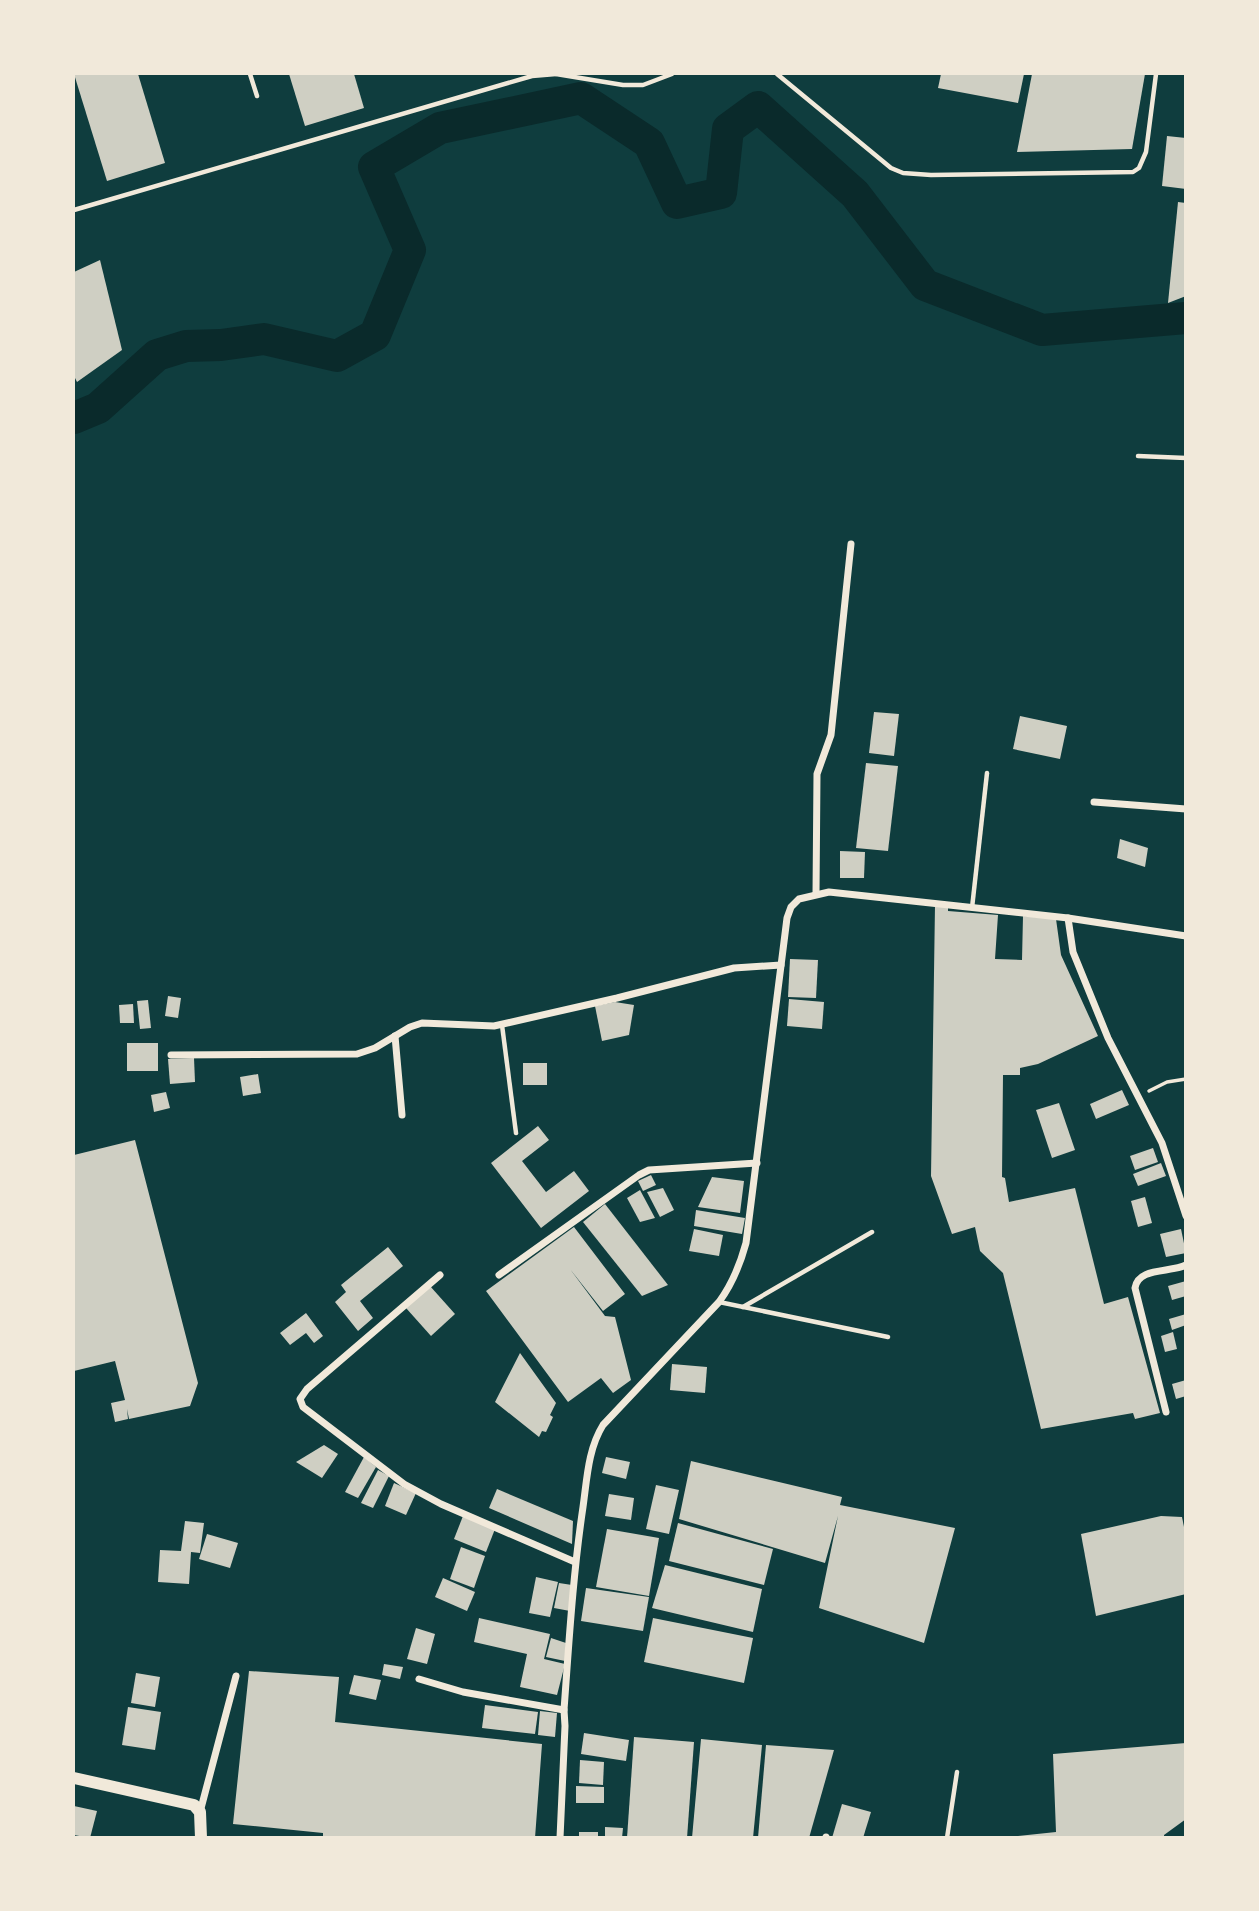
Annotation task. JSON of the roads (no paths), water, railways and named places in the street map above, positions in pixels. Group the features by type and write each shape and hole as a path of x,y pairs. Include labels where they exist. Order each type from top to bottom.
{"street":[{"path":"816,894 817,774 831,735 851,544"},
{"path":"1094,802 1185,809"},
{"path":"560,1838 564,1710 575,1562 590,1459 598,1434 611,1416 719,1302 733,1282 746,1242 780,965 791,907 799,899 829,892 1068,918 1185,936"},
{"path":"1068,918 1073,952 1108,1038 1162,1143 1185,1216"},
{"path":"171,1055 357,1054 375,1048 422,1023 502,1025 734,968 780,965"},
{"path":"395,1036 402,1115"},
{"path":"499,1275 649,1170 757,1163"},
{"path":"1166,1412 1135,1288 1136,1281 1142,1275 1185,1265"},
{"path":"440,1275 307,1389 300,1399 303,1407 404,1484 440,1504 575,1562"},
{"path":"201,1838 200,1812 236,1676"},
{"path":"419,1679 477,1695 564,1710"},
{"path":"74,1778 184,1801 194,1805 200,1812"}],"lane":[{"path":"250,74 257,96"},
{"path":"74,210 532,76 556,74 623,85 643,85 672,74"},
{"path":"777,74 891,168 903,173 931,176 1133,172 1139,169 1146,152 1156,74"},
{"path":"1138,456 1185,458"},
{"path":"972,908 987,773"},
{"path":"502,1025 516,1133"},
{"path":"743,1307 873,1233"},
{"path":"719,1302 888,1337"},
{"path":"947,1838 957,1772"}],"waterway":[{"path":"74,418 98,408 157,355 186,346 221,345 264,339 337,356 375,335 410,250 374,167 440,128 581,98 649,143 677,203 721,193 728,129 758,107 855,194 925,285 1042,330 1186,318"}]}
